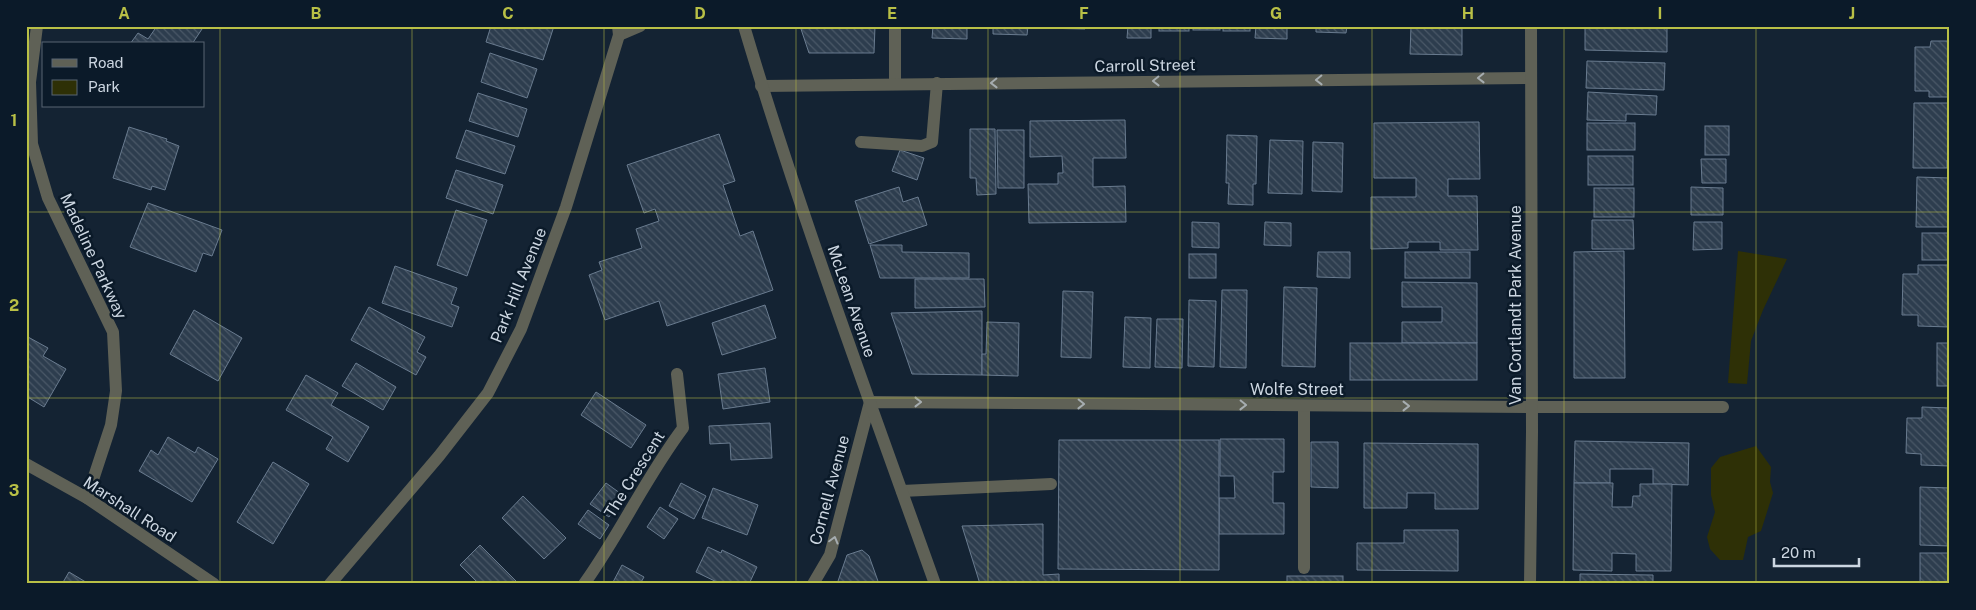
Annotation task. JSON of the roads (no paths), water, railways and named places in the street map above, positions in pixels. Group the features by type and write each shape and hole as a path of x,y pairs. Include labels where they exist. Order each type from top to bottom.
{"street":[{"name":"Madeline Parkway","path":"37,26 30,82 32,144 48,198 112,332 115,399 110,425 87,498"},
{"name":"Park Hill Avenue","path":"330,584 439,456 488,393 521,329 566,207 619,31 640,26"},
{"name":"McLean Avenue","path":"744,26 761,86 935,584"},
{"path":"895,26 895,84"},
{"name":"Van Cortlandt Park Avenue","path":"1530,584 1532,407 1531,26"},
{"name":"Carroll Street","path":"761,86 1530,78"},
{"path":"861,142 922,146 932,142 937,84"},
{"name":"The Crescent","path":"584,584 600,562 660,458 683,428 677,374"},
{"name":"Wolfe Street","path":"870,402 1723,407"},
{"name":"Cornell Avenue","path":"812,584 830,555 870,402"},
{"path":"1304,406 1304,568"},
{"name":"Marshall Road","path":"26,464 87,498 214,584"},
{"path":"902,491 1051,484"}]}
